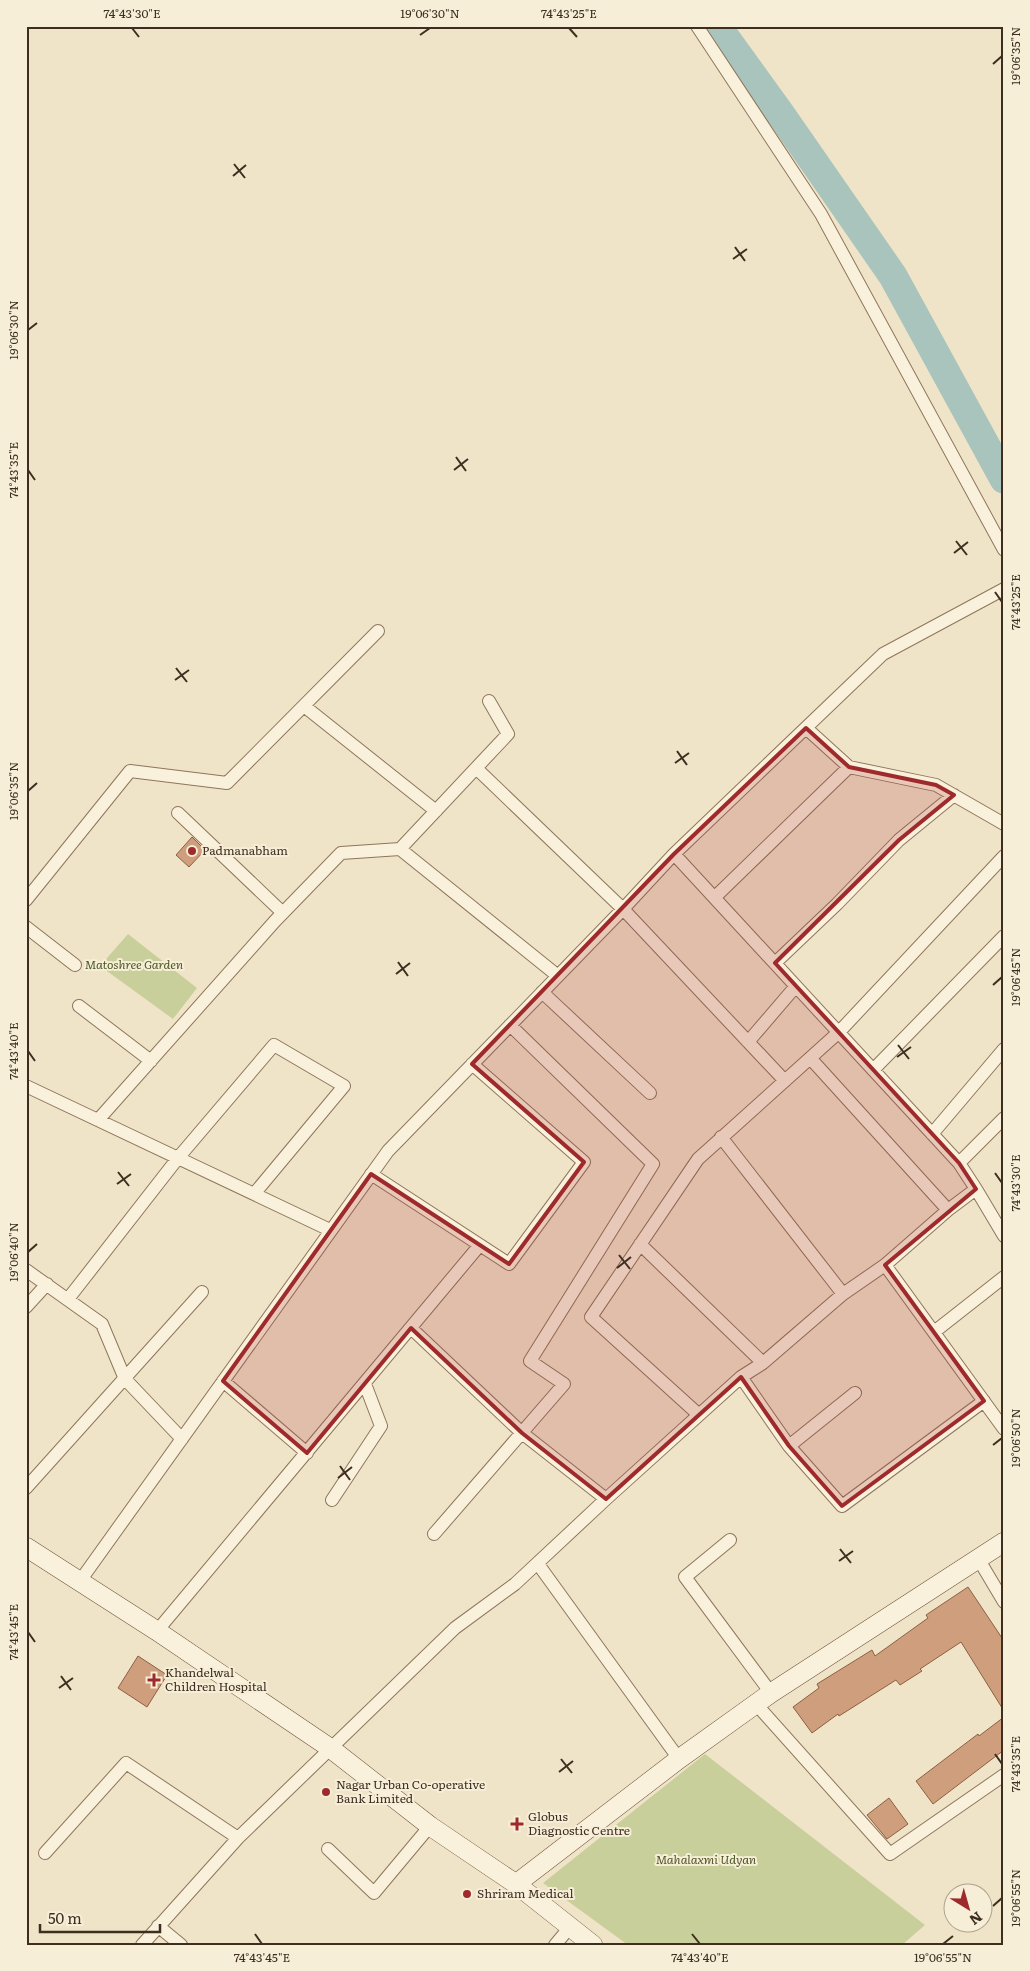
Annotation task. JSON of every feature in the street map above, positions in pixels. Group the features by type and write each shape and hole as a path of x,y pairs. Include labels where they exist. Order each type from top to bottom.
{"street":[{"path":"697,26 821,214 1004,550"},
{"path":"80,1581 388,1151 674,854 884,654 1004,589"},
{"path":"26,900 130,771 227,783 378,631"},
{"path":"400,849 508,734 488,701"},
{"path":"304,706 436,810"},
{"path":"806,728 849,767 936,785 1004,824"},
{"path":"714,897 849,767"},
{"path":"476,768 623,909 785,1081"},
{"path":"775,963 837,904 899,840 954,795"},
{"path":"178,813 283,913"},
{"path":"98,1120 283,913 341,853 400,849 558,976"},
{"path":"674,854 959,1163 1004,1236"},
{"path":"698,1414 591,1317 698,1159 839,1032 1004,856"},
{"path":"26,928 75,965"},
{"path":"873,1070 1004,936"},
{"path":"748,1042 796,986"},
{"path":"542,992 650,1093"},
{"path":"79,1006 151,1061"},
{"path":"434,1534 564,1384 530,1361 653,1164 510,1025"},
{"path":"68,1299 178,1158 274,1044 344,1086 254,1194"},
{"path":"932,1134 1004,1049"},
{"path":"811,1059 948,1210"},
{"path":"371,1174 508,1264 584,1162 472,1064"},
{"path":"26,1086 330,1230"},
{"path":"959,1163 1004,1118"},
{"path":"722,1137 843,1294"},
{"path":"142,1945 238,1838 455,1628 515,1584 538,1564 698,1414 741,1377 763,1363 843,1294 885,1265 948,1210 976,1189"},
{"path":"640,1244 763,1363"},
{"path":"157,1631 480,1246"},
{"path":"885,1265 1004,1429"},
{"path":"26,1270 102,1324 125,1379 182,1439"},
{"path":"934,1332 1004,1277"},
{"path":"26,1308 47,1284"},
{"path":"26,1488 202,1292"},
{"path":"411,1328 522,1433 606,1499"},
{"path":"741,1377 790,1446 842,1506 984,1401"},
{"path":"223,1381 307,1453"},
{"path":"332,1500 381,1426 365,1384"},
{"path":"790,1446 855,1393"},
{"path":"730,1540 685,1577 764,1698 890,1854 1004,1776"},
{"path":"516,1884 679,1759 764,1698 1004,1542"},
{"path":"26,1547 157,1631 330,1748 430,1826 516,1884 593,1945"},
{"path":"979,1560 1004,1602"},
{"path":"538,1564 679,1759"},
{"path":"45,1852 126,1762 238,1838"},
{"path":"328,1849 374,1893 430,1826"},
{"path":"158,1926 181,1945"},
{"path":"555,1945 570,1927"}],"highlighted area":[{"path":"806,728 849,767 936,785 954,795 899,840 775,963 959,1163 976,1189 885,1265 984,1401 842,1506 789,1446 741,1377 606,1499 522,1433 411,1328 307,1453 223,1381 371,1174 509,1264 584,1162 472,1064 674,854"}],"green space":[{"name":"Matoshree Garden","path":"128,934 197,988 173,1019 100,966"},
{"name":"Mahalaxmi Udyan","path":"705,1754 925,1925 902,1945 628,1945 543,1883"}],"building":[{"name":"Padmanabham","path":"192,837 205,850 189,867 176,855"},
{"path":"968,1587 1004,1641 1004,1711 961,1642 920,1669 922,1671 900,1685 896,1680 839,1716 838,1714 812,1733 793,1707 819,1688 817,1684 872,1650 875,1656 928,1618 926,1615"},
{"path":"138,1656 167,1675 147,1707 118,1688"},
{"path":"1004,1717 1004,1750 933,1804 916,1781 978,1734 979,1736"},
{"path":"889,1798 908,1824 887,1839 867,1815"}],"waterway":[{"path":"717,26 893,276 1004,479"}],"place":[{"name":"Padmanabham","path":"192,851"},
{"name":"Khandelwal Children Hospital","path":"154,1680"},
{"name":"Nagar Urban Co-operative Bank Limited","path":"326,1792"},
{"name":"Globus Diagnostic Centre","path":"517,1824"},
{"name":"Shriram Medical","path":"467,1894"}]}
